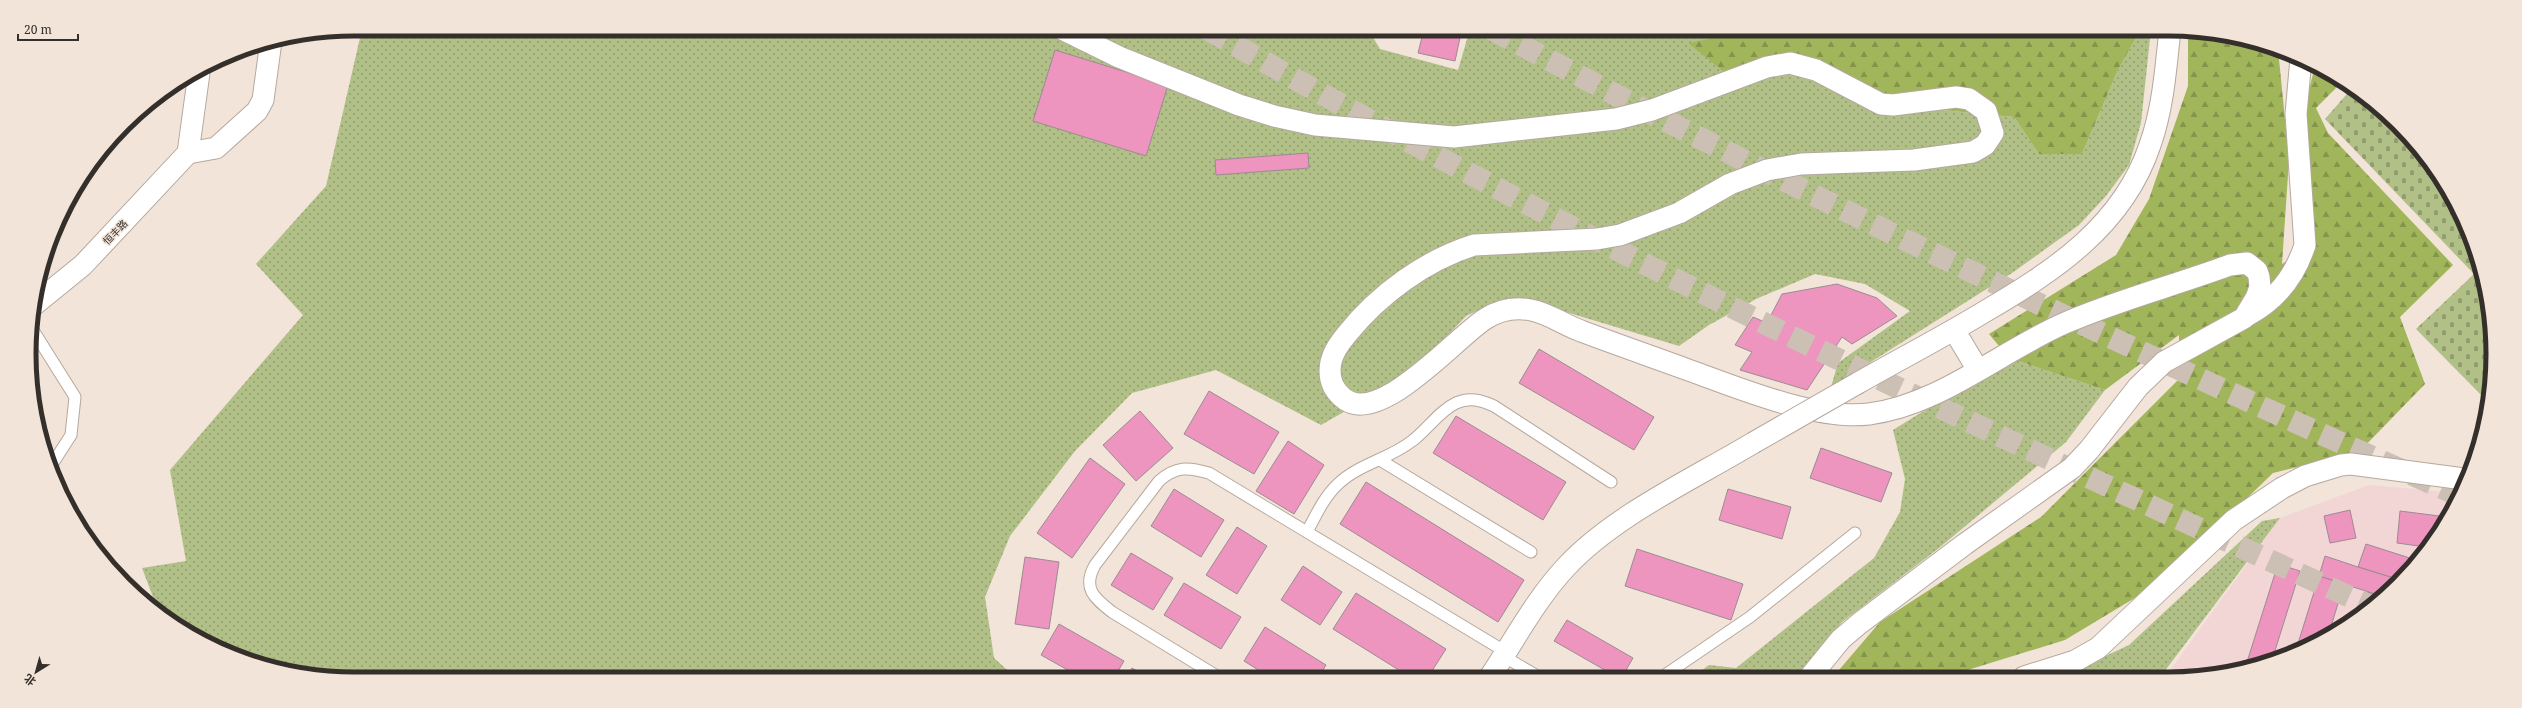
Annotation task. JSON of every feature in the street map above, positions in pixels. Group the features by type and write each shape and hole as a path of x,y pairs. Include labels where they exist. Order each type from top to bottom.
{"street":[{"path":"1076,36 1119,57 1239,105 1274,116 1315,125 1352,129 1454,137 1616,119 1652,110 1733,78 1784,63 1816,70 1880,104 1893,105 1933,98 1964,98 1982,107 1989,118 1993,133 1985,145 1973,152 1914,160 1801,164 1768,170 1730,184 1679,213 1620,235 1597,239 1474,245 1460,249 1419,271 1389,293 1363,316 1340,343 1330,364 1332,384 1344,400 1351,404 1366,405 1393,394 1408,383 1469,330 1500,311 1510,309 1536,311 1576,329 1779,400 1806,408 1850,414 1877,412 1906,404 1978,370 2064,323 2242,262 2252,265 2257,271 2260,287 2244,318"},
{"path":"1493,672 1551,585 1582,551 1624,520 1858,382 1954,330 2039,280 2087,242 2110,217 2130,188 2151,145 2163,86 2169,36"},
{"path":"199,77 188,153 216,148 257,110 263,100 270,48"},
{"path":"1814,672 1841,639 1860,623 2079,462 2130,397 2155,370 2172,357 2265,306 2283,287 2300,263 2305,245 2296,114 2300,65"},
{"name":"恒丰路","path":"41,298 83,265 188,153"},
{"path":"1954,330 1978,370"},
{"path":"2037,672 2074,661 2098,648 2234,520 2257,503 2305,476 2330,467 2352,464 2461,479"}],"lane":[{"path":"37,336 75,397 71,435 55,460"},
{"path":"1307,532 1325,498 1337,484 1351,473 1380,460 1412,441 1454,404 1474,400 1494,406 1610,482"},
{"path":"1380,460 1531,552"},
{"path":"1210,672 1099,602 1089,583 1090,575 1095,565 1159,481 1169,472 1179,468 1192,468 1209,473 1505,654 1532,672"},
{"path":"1669,672 1750,618 1855,533"}],"shaded area":[{"path":"2369,485 2454,493 2432,531 2407,564 2378,593 2345,618 2309,639 2270,655 2230,666 2169,672 2280,518"}],"green space":[{"path":"360,36 1372,36 1380,49 1458,70 1468,36 1727,36 1688,44 1795,54 1911,107 2014,117 2039,154 2082,154 2118,70 2137,36 2150,36 2141,123 2129,165 2106,196 2079,225 2012,273 1831,387 1838,363 1910,311 1865,284 1815,274 1756,299 1709,325 1679,346 1526,300 1503,299 1466,316 1434,350 1396,382 1321,425 1216,370 1132,393 1075,451 1010,536 985,597 994,658 1009,672 333,671 292,666 232,648 195,629 160,606 155,602 142,568 186,561 170,470 303,315 256,264 326,186"},
{"path":"1724,36 2137,36 2118,70 2082,154 2039,154 2014,117 1911,107 1795,54 1723,71 1688,43"},
{"path":"2188,37 2230,42 2279,56 2289,160 2282,264 2313,245 2304,110 2314,72 2338,86 2316,108 2328,133 2453,265 2400,317 2425,384 2359,452 2273,473 2158,584 2065,640 1961,672 1837,672 1880,622 2041,517 2179,379 2179,335 2105,390 2009,358 1989,334 2116,255 2149,199 2188,86"},
{"path":"2348,92 2378,115 2407,144 2432,177 2443,195 2462,232 2480,292 2486,354 2483,397 2416,329 2474,274 2325,119"},
{"path":"2009,358 2105,390 2066,442 1939,548 1842,622 1801,672 1700,672 1709,665 1736,668 1874,558 1900,512 1905,479 1893,430"},
{"path":"2280,518 2164,672 2072,672 2129,645 2262,521"}],"building":[{"path":"1422,36 1460,36 1455,61 1418,53"},
{"path":"1055,50 1168,85 1146,156 1033,121"},
{"path":"1308,153 1309,168 1216,175 1215,160"},
{"path":"1837,284 1877,298 1897,316 1852,344 1842,337 1807,390 1740,370 1752,352 1735,345 1753,317 1767,323 1782,294"},
{"path":"1539,349 1654,417 1634,450 1519,383"},
{"path":"1209,391 1279,432 1254,474 1184,434"},
{"path":"1140,411 1173,448 1136,481 1103,445"},
{"path":"1456,416 1566,482 1543,520 1433,453"},
{"path":"1288,441 1324,465 1294,514 1256,491"},
{"path":"1821,448 1892,473 1881,502 1810,478"},
{"path":"1090,458 1125,484 1072,558 1037,533"},
{"path":"1366,482 1524,580 1498,622 1340,524"},
{"path":"1174,489 1224,520 1201,557 1151,526"},
{"path":"1728,489 1791,507 1782,539 1719,520"},
{"path":"2350,510 2356,538 2330,543 2324,516"},
{"path":"2400,511 2441,516 2421,546 2397,543"},
{"path":"1237,527 1267,546 1237,594 1206,575"},
{"path":"2366,544 2411,559 2394,578 2358,567"},
{"path":"1637,549 1743,584 1731,620 1625,586"},
{"path":"1131,553 1173,578 1153,610 1111,585"},
{"path":"2325,556 2394,578 2376,594 2319,576"},
{"path":"1025,557 1059,562 1049,629 1015,624"},
{"path":"2278,564 2300,571 2274,654 2247,662"},
{"path":"1303,566 1342,592 1320,625 1281,600"},
{"path":"2319,576 2344,584 2331,627 2298,644"},
{"path":"1184,583 1241,617 1221,649 1164,615"},
{"path":"2368,592 2376,595 2364,605"},
{"path":"1356,593 1446,649 1431,672 1402,672 1333,629"},
{"path":"1567,620 1633,658 1625,672 1608,672 1554,641"},
{"path":"1059,624 1124,661 1118,672 1071,672 1041,655"},
{"path":"1265,627 1326,665 1322,672 1261,672 1244,661"},
{"path":"1132,668 1139,672 1130,672"}],"tunnel":[{"path":"1219,36 1348,108 1491,185 1781,331 2074,470 2365,604"},
{"path":"1504,36 1729,153 1970,271 2213,385 2454,493"}]}
